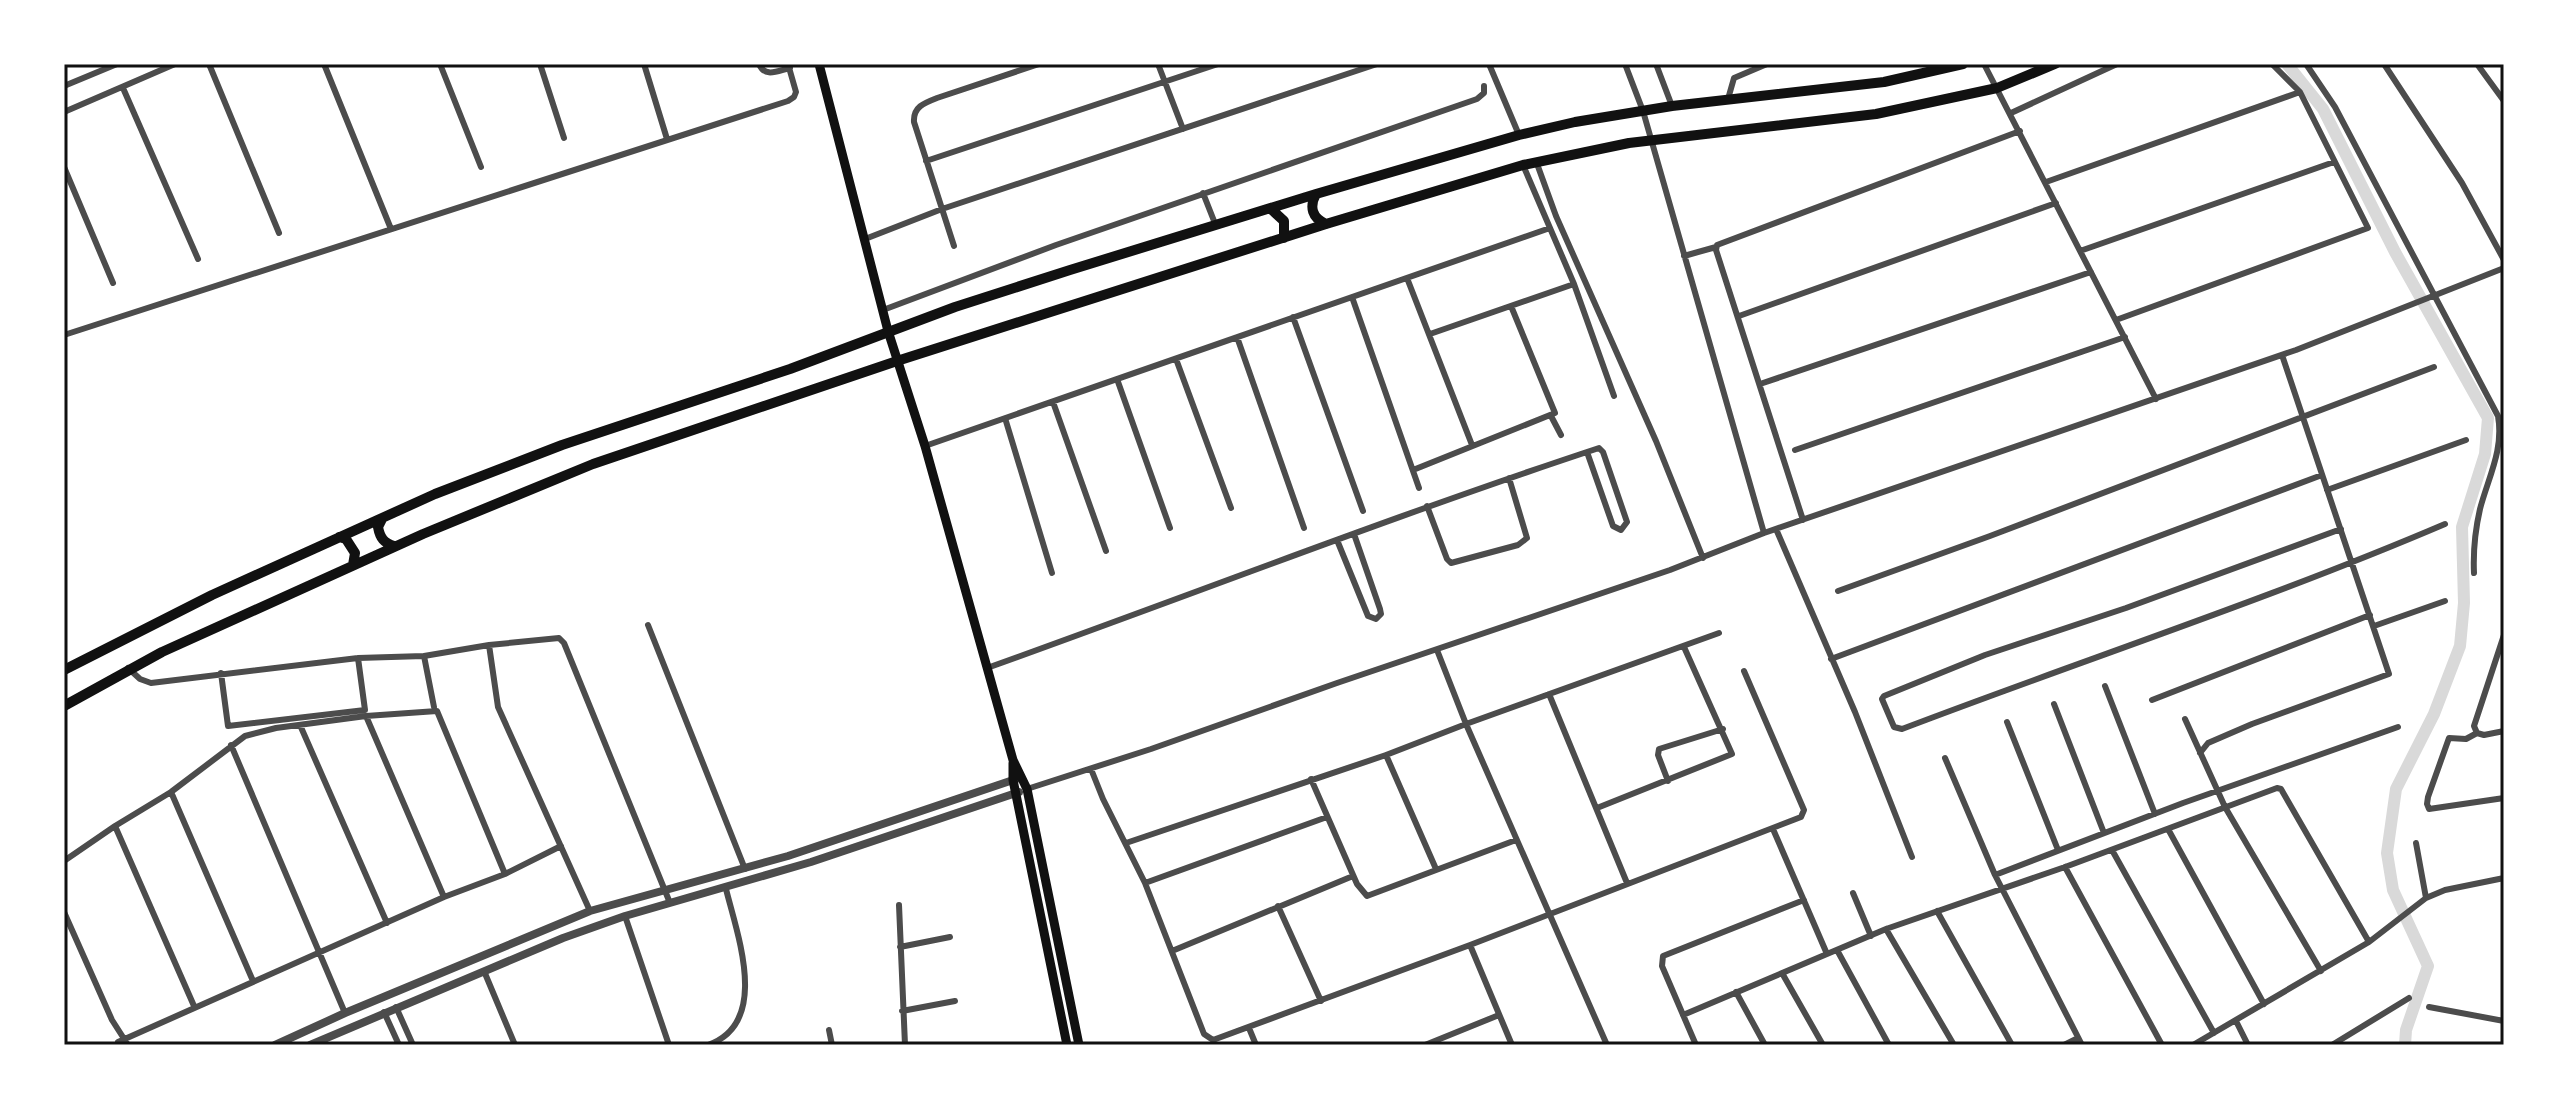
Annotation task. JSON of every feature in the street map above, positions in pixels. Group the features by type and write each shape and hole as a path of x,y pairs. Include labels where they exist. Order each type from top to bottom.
{"main road":[{"path":"819,64 888,331 925,446 1022,791 1079,1045"},
{"path":"64,670 212,595 435,494 562,445 1027,284 1519,135 1672,106 1884,82 1963,64"},
{"path":"64,706 128,668 394,546 593,464 897,361 1326,224 1536,161 1651,140 1876,114 1997,88 2055,64"},
{"path":"1316,194 1312,201 1313,212 1319,221 1326,224"},
{"path":"1271,209 1284,221 1284,238"},
{"path":"382,519 378,527 380,535 386,543 394,546"},
{"path":"339,537 348,541 354,549 353,565"},
{"path":"1022,791 1067,1045"}],"street":[{"path":"64,86 117,64"},
{"path":"64,112 175,64"},
{"path":"209,64 279,233"},
{"path":"324,64 391,229"},
{"path":"440,64 481,167"},
{"path":"540,64 564,138"},
{"path":"644,64 667,139"},
{"path":"64,335 794,97 796,92 789,66 769,73 764,72 759,64"},
{"path":"954,246 914,122 915,112 922,104 1039,64"},
{"path":"1158,64 1183,129"},
{"path":"926,161 1218,64"},
{"path":"865,239 942,209 1377,64"},
{"path":"1489,64 1519,135"},
{"path":"1625,64 1643,111 1764,533"},
{"path":"1656,64 1672,106"},
{"path":"1728,99 1734,78 1767,64"},
{"path":"1984,64 2156,399"},
{"path":"2011,113 2117,64"},
{"path":"2116,320 2367,229 2368,225 2300,92 2272,64"},
{"path":"2306,64 2335,107 2432,298 2498,416 2501,448 2480,508 2473,549 2474,573"},
{"path":"2384,64 2462,183 2504,260"},
{"path":"2477,64 2504,101"},
{"path":"883,310 1203,193 1477,99 1484,93 1484,86"},
{"path":"123,88 198,259"},
{"path":"2046,182 2300,92"},
{"path":"1684,256 1716,247 2020,131"},
{"path":"1536,161 1556,216 1656,441 1703,558"},
{"path":"2080,251 2334,162"},
{"path":"1523,165 1574,284 1614,396"},
{"path":"64,167 113,283"},
{"path":"1203,193 1216,226"},
{"path":"1739,316 2056,203"},
{"path":"925,446 1550,228"},
{"path":"1716,247 1803,520"},
{"path":"310,1045 563,938 625,916 726,889 1091,769 1437,650 1703,558 1764,533 2282,355 2504,268"},
{"path":"1760,384 2091,272"},
{"path":"1407,278 1472,445"},
{"path":"1430,334 1574,284"},
{"path":"1352,297 1419,488"},
{"path":"1413,470 1551,416 1555,409 1511,306"},
{"path":"1293,317 1363,511"},
{"path":"1237,337 1304,528"},
{"path":"1795,450 2125,337"},
{"path":"2200,753 2208,743 2252,724 2389,674 2282,355"},
{"path":"1176,359 1231,508"},
{"path":"1838,591 2434,367"},
{"path":"1117,379 1170,528"},
{"path":"1053,402 1106,551"},
{"path":"1551,416 1561,435"},
{"path":"1005,418 1052,573"},
{"path":"2327,490 2466,440"},
{"path":"987,668 1427,506 1509,478 1587,452 1599,448 1626,516 1627,524 1623,529 1613,526 1587,452"},
{"path":"1831,659 2322,475"},
{"path":"1427,506 1451,563 1518,545 1525,541 1526,533 1509,478"},
{"path":"2341,529 2140,603 1985,655 1882,699 1894,727 1902,729 2181,629 2274,591 2352,564 2445,524"},
{"path":"1776,529 1912,857"},
{"path":"1337,540 1368,616 1376,619 1381,614 1380,609 1354,534"},
{"path":"2374,626 2445,601"},
{"path":"2152,700 2370,615"},
{"path":"648,625 745,869"},
{"path":"1126,843 1386,755 1719,633"},
{"path":"2504,635 2476,729 2466,739 2449,738 2427,806 2429,809 2443,808 2504,798"},
{"path":"128,668 143,682 151,683 358,658 424,656 555,637 563,640 670,903"},
{"path":"489,645 498,707 590,911"},
{"path":"1597,808 1731,755 1723,729 1684,647"},
{"path":"1437,650 1466,724 1607,1045"},
{"path":"424,656 436,709 505,874"},
{"path":"358,658 366,713 444,897"},
{"path":"1091,769 1145,883 1206,1036 1213,1040 1801,817 1805,812 1744,671"},
{"path":"221,673 228,726 436,709"},
{"path":"2105,686 2155,814"},
{"path":"1549,694 1627,883"},
{"path":"2054,704 2104,833"},
{"path":"64,861 171,792 231,745 258,732 366,713"},
{"path":"2185,719 2225,807 2321,971"},
{"path":"2007,722 2058,850"},
{"path":"300,725 387,923"},
{"path":"1995,875 2398,727"},
{"path":"1668,781 1658,755 1659,749 1723,729"},
{"path":"2476,729 2484,735 2504,731"},
{"path":"231,745 345,1013"},
{"path":"1386,755 1436,869"},
{"path":"1945,758 1995,875 2082,1045"},
{"path":"275,1045 590,911 745,869 1018,778"},
{"path":"1311,779 1360,890 1370,897 1516,840"},
{"path":"1683,1015 1886,929 2277,788 2281,789 2369,942"},
{"path":"171,792 253,981"},
{"path":"1145,883 1327,817"},
{"path":"115,826 194,1006"},
{"path":"1773,829 1827,954"},
{"path":"2168,829 2264,1004"},
{"path":"2416,843 2426,898"},
{"path":"118,1031 118,1043 127,1042 194,1006 444,897 505,874 561,846"},
{"path":"2112,850 2214,1033"},
{"path":"2065,867 2162,1045"},
{"path":"1172,951 1353,876"},
{"path":"2193,1045 2369,942 2426,898 2445,890 2504,878"},
{"path":"708,1045 722,1038 733,1026 745,996 743,960 726,889"},
{"path":"1853,893 1871,936"},
{"path":"1696,1045 1662,966 1663,956 1804,900"},
{"path":"899,905 905,1045"},
{"path":"1278,906 1321,1001"},
{"path":"1937,911 2012,1045"},
{"path":"64,912 118,1031 127,1042"},
{"path":"625,916 669,1045"},
{"path":"1886,929 1954,1045"},
{"path":"900,947 950,937"},
{"path":"1470,945 1512,1045"},
{"path":"1837,950 1889,1045"},
{"path":"484,971 515,1045"},
{"path":"1782,973 1823,1045"},
{"path":"1736,992 1765,1045"},
{"path":"2332,1045 2409,998"},
{"path":"902,1011 955,1001"},
{"path":"396,1007 413,1045"},
{"path":"2429,1007 2504,1021"},
{"path":"384,1012 399,1045"},
{"path":"1428,1044 1499,1015"},
{"path":"2236,1021 2248,1045"},
{"path":"1249,1028 1256,1045"},
{"path":"829,1030 832,1045"},
{"path":"2064,1045 2078,1038"}],"waterway":[{"path":"2287,64 2323,109 2395,252 2488,418 2485,454 2462,527 2464,603 2460,646 2434,714 2396,789 2387,853 2393,890 2428,966 2406,1030 2405,1045"}]}
